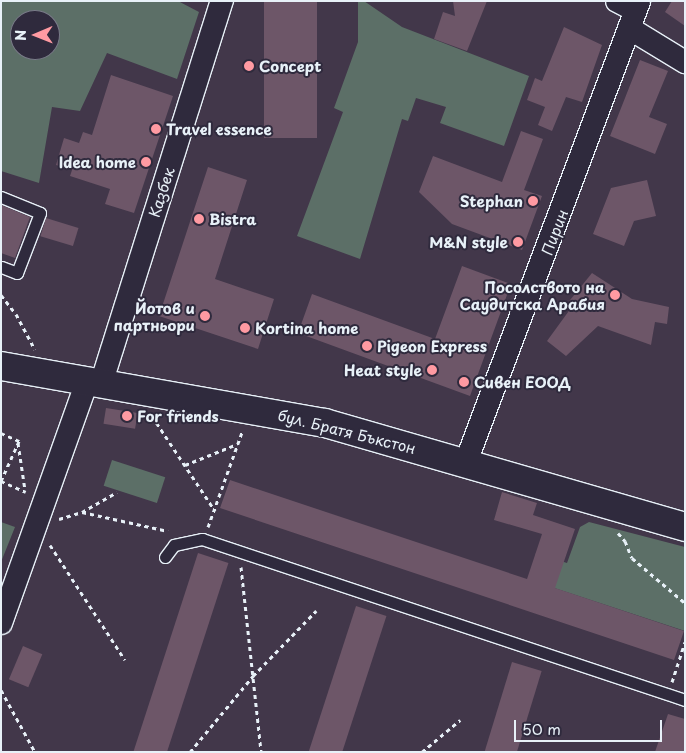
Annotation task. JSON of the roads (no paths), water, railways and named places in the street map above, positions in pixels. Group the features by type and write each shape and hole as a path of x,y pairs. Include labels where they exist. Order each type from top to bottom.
{"street":[{"name":"Казбек","path":"1,623 94,382 222,1"},
{"path":"630,10 685,62"},
{"name":"Пирин","path":"466,462 630,10"},
{"name":"бул. Братя Бъкстон","path":"1,366 325,423 466,462 685,527"}],"lane":[{"path":"1,197 40,213 17,273 1,267"},
{"path":"165,557 174,545 202,539 685,700"}],"place":[{"name":"Concept","path":"249,66"},
{"name":"Travel essence","path":"156,129"},
{"name":"Idea home","path":"146,162"},
{"name":"Stephan","path":"533,201"},
{"name":"Bistra","path":"199,219"},
{"name":"M&N style","path":"518,242"},
{"name":"Посолството на Саудитска Арабия","path":"615,295"},
{"name":"Йотов и партньори","path":"205,316"},
{"name":"Kortina home","path":"245,328"},
{"name":"Pigeon Express","path":"367,346"},
{"name":"Heat style","path":"432,370"},
{"name":"Сивен ЕООД","path":"464,382"},
{"name":"For friends","path":"127,416"}]}
